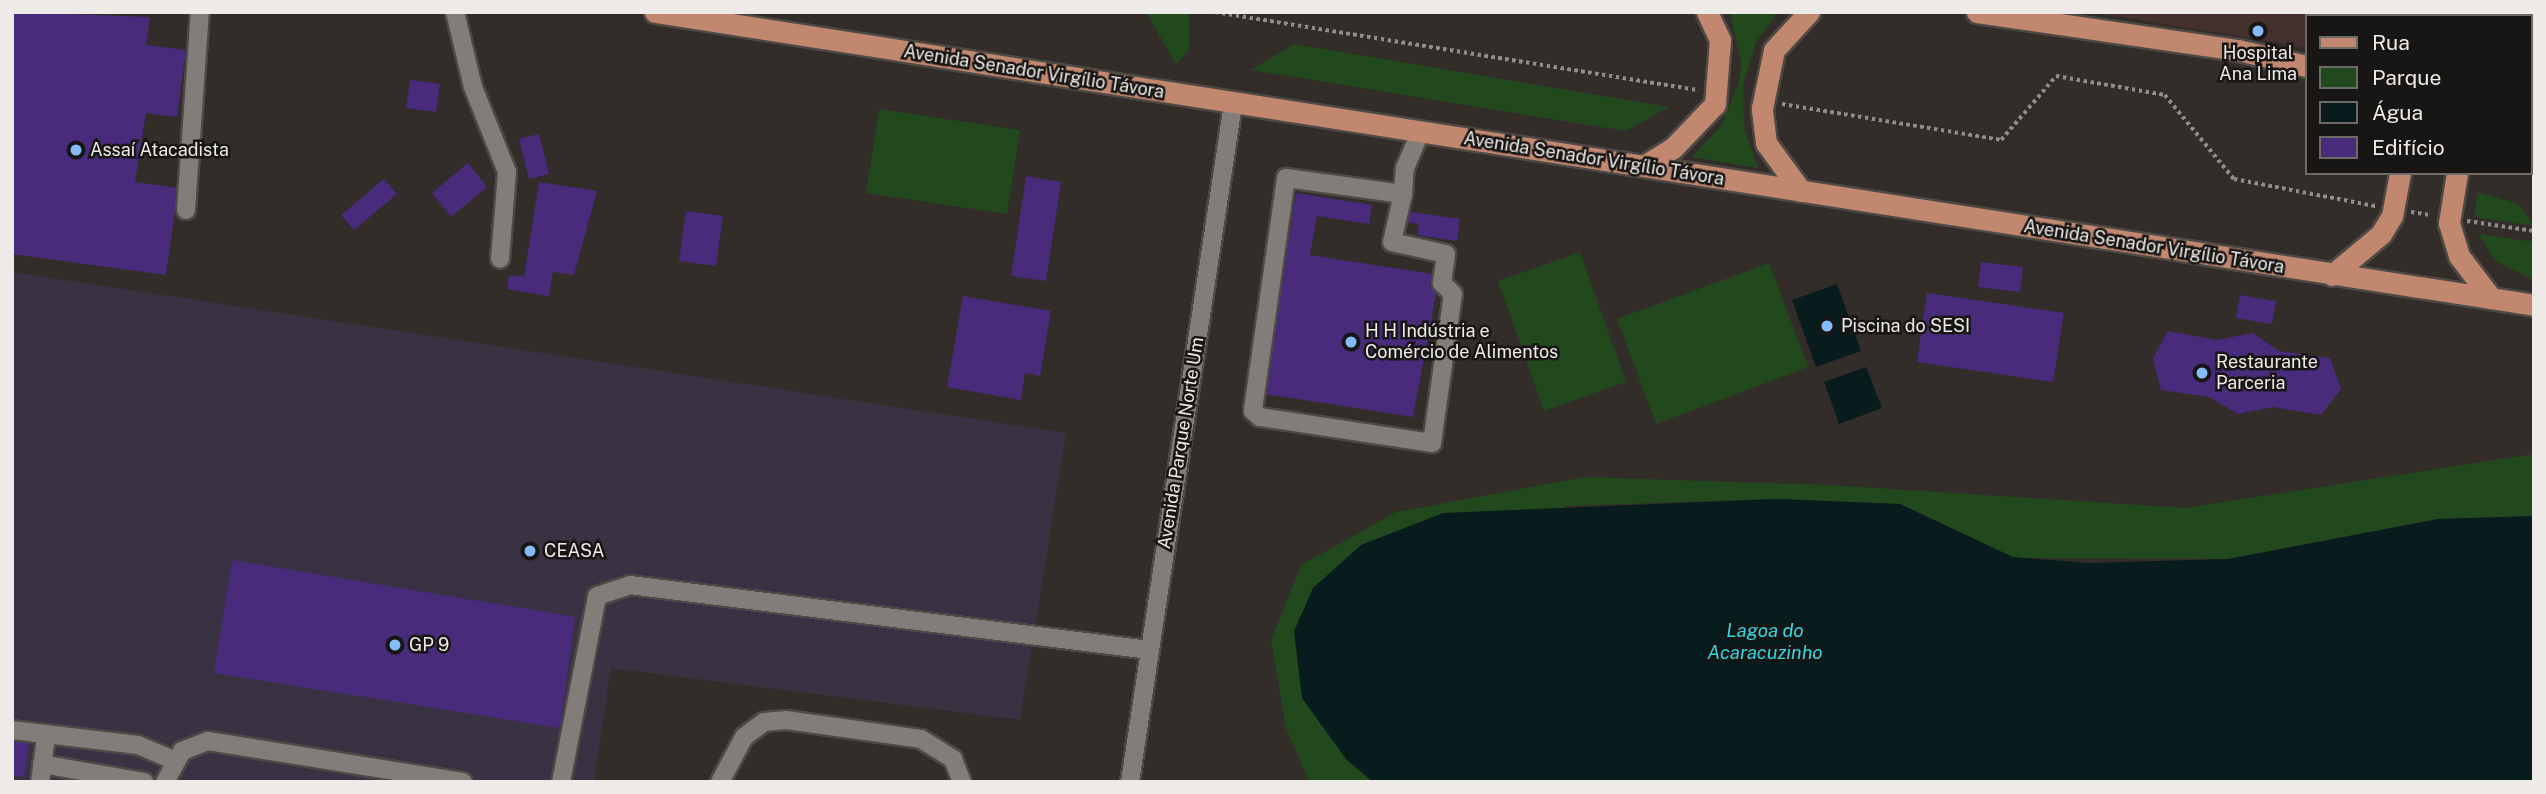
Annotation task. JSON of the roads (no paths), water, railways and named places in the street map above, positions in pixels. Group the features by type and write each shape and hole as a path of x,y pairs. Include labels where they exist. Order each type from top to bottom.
{"main road":[{"name":"Avenida Senador Virgílio Távora","path":"655,12 2332,275 2534,304"},
{"path":"1644,166 1700,123 1718,93 1720,40 1707,12"},
{"path":"1801,191 1766,143 1762,101 1774,50 1809,12"},
{"path":"1976,12 2238,50 2304,66"},
{"path":"2332,275 2363,253 2394,209 2400,175"},
{"path":"2457,175 2449,218 2459,256 2491,298"}],"street":[{"path":"455,12 473,88 507,172 500,259"},
{"path":"186,210 198,13"},
{"name":"Avenida Parque Norte Um","path":"1130,782 1233,104"},
{"path":"1403,194 1286,178 1253,411 1260,417 1432,443 1453,294 1442,283 1446,254 1392,242 1420,132"},
{"path":"561,782 597,596 630,586 1150,650"},
{"path":"720,782 744,737 764,722 786,720 922,739 953,759 962,782"},
{"path":"12,730 46,737 138,745 173,760"},
{"path":"46,737 41,773 144,782"},
{"path":"165,782 173,760 208,741 463,782"}],"water":[{"name":"Piscina do SESI","path":"1837,284 1861,351 1816,367 1792,300"},
{"path":"1866,367 1882,408 1839,424 1824,382"},
{"name":"Lagoa do Acaracuzinho","path":"1775,499 1900,504 2013,557 2088,563 2228,559 2438,519 2534,516 2534,782 1373,782 1346,759 1302,698 1294,631 1313,588 1361,545 1443,513"}],"place":[{"name":"Hospital Ana Lima","path":"2258,31"},
{"name":"Assaí Atacadista","path":"76,150"},
{"name":"Piscina do SESI","path":"1827,326"},
{"name":"H H Indústria e Comércio de Alimentos","path":"1351,342"},
{"name":"Restaurante Parceria","path":"2202,373"},
{"name":"CEASA","path":"530,551"},
{"name":"GP 9","path":"395,645"}]}
